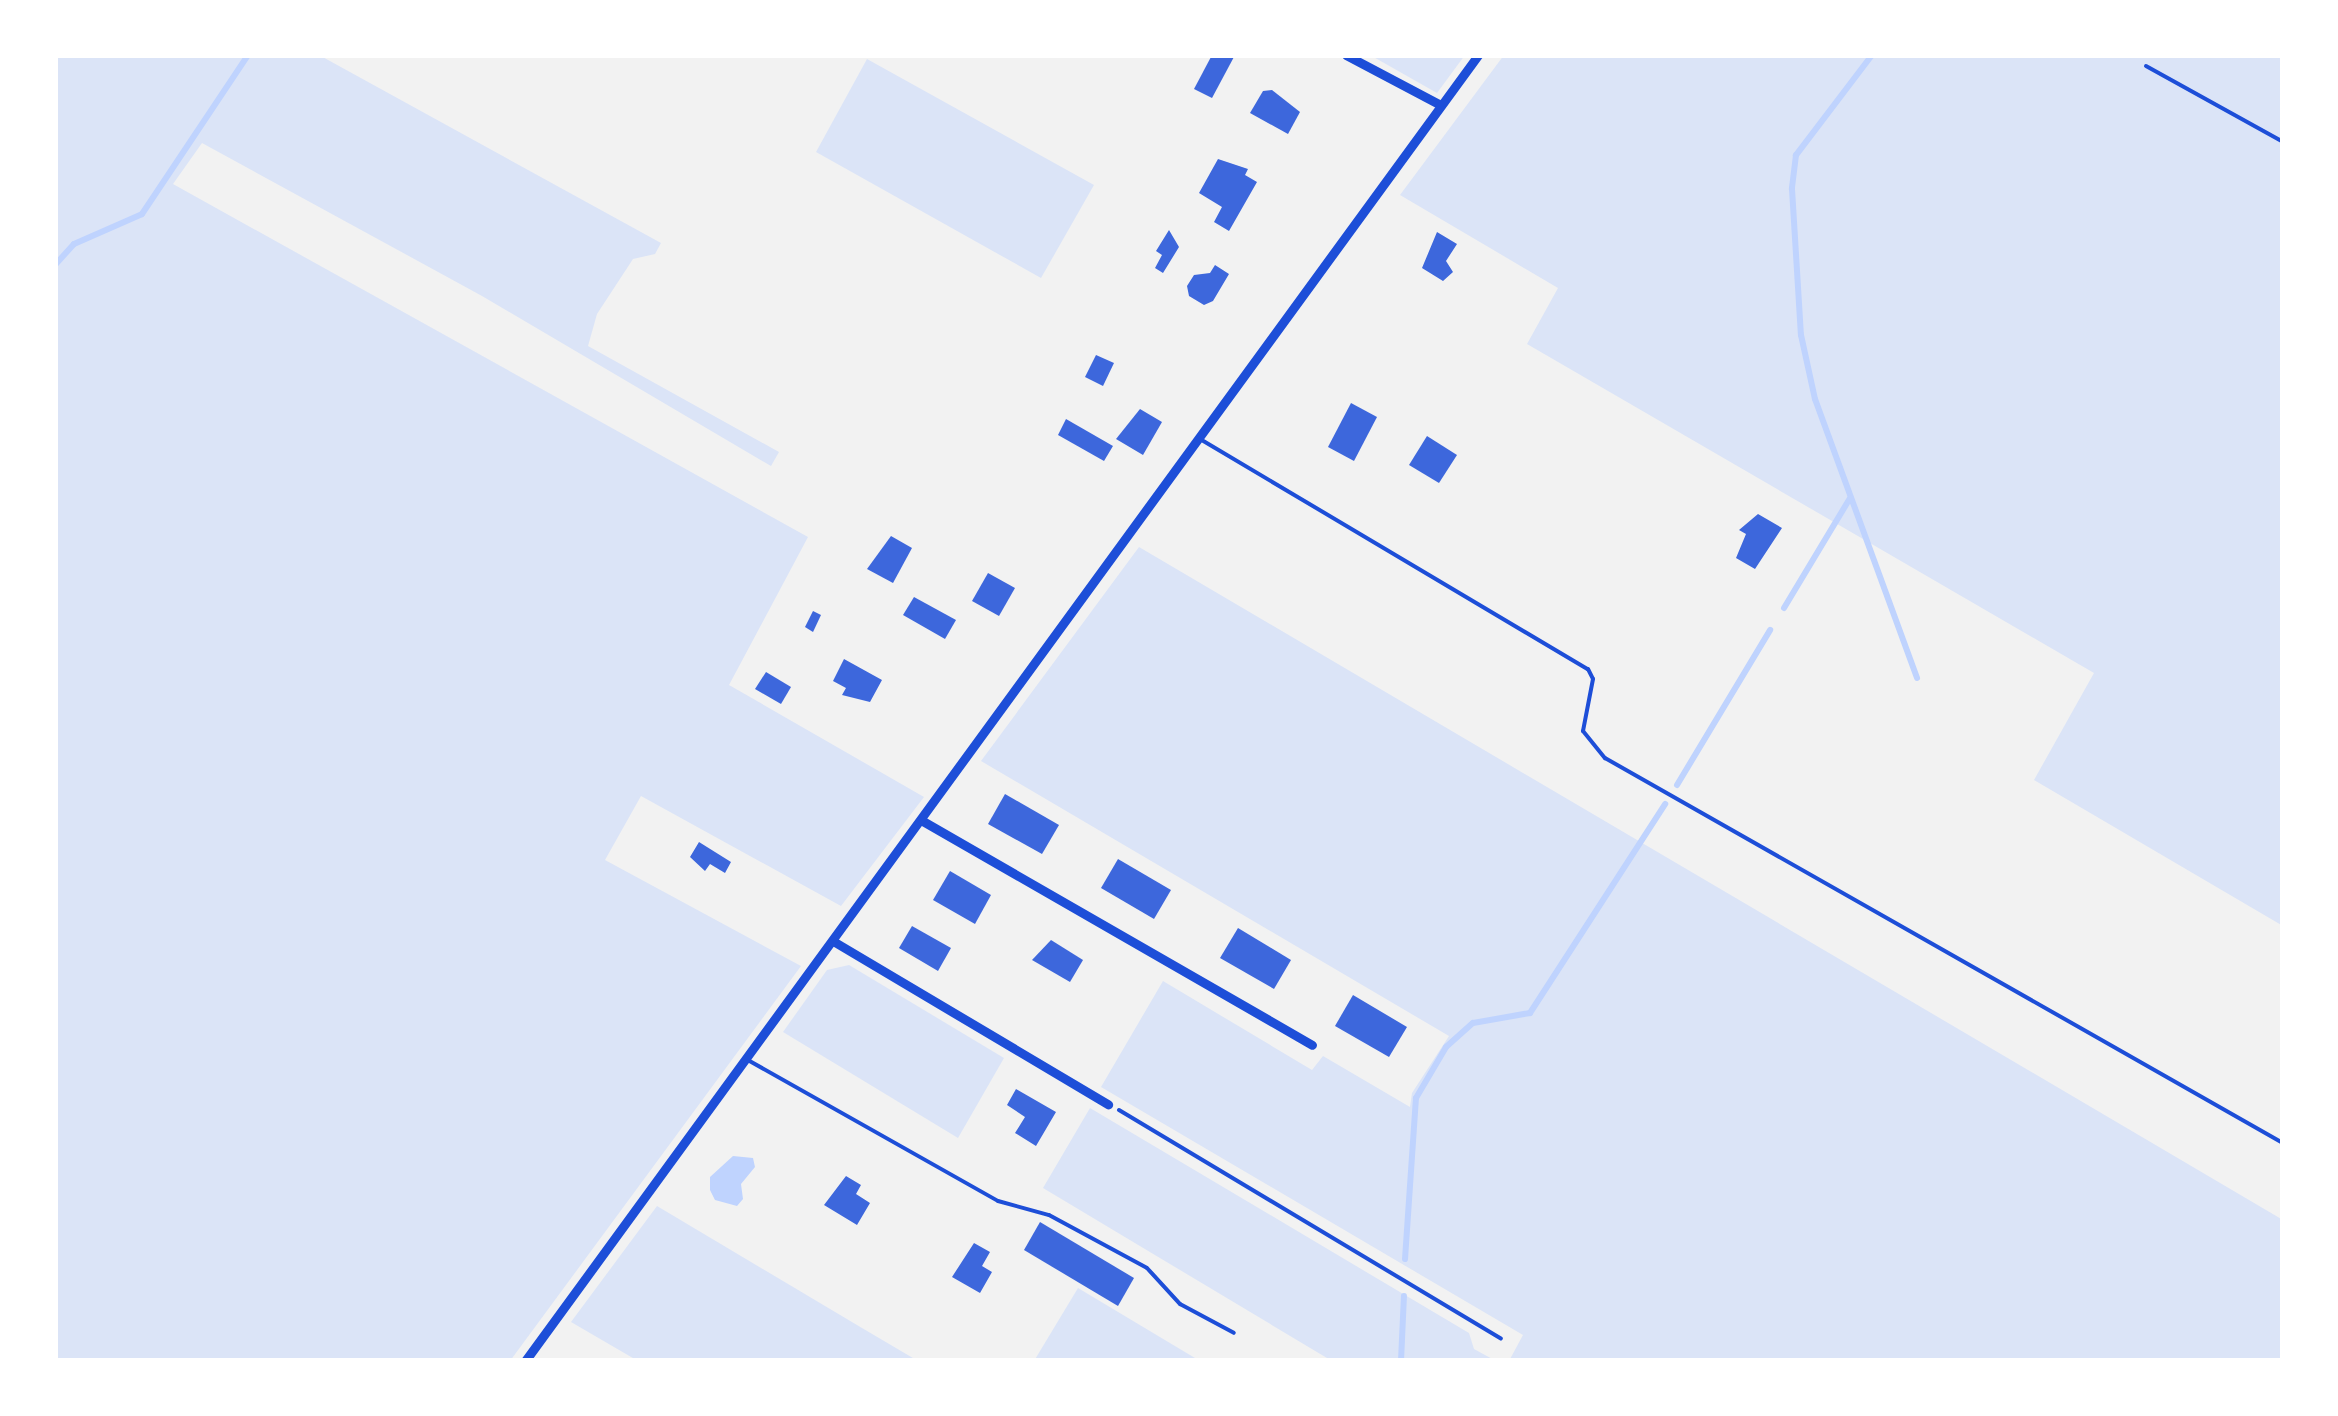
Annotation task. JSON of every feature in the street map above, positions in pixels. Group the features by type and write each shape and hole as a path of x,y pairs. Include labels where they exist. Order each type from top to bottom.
{"street":[{"path":"1346,55 1441,105"},
{"path":"525,1361 1478,55"},
{"path":"921,820 1312,1045"},
{"path":"833,940 1108,1104"}],"lane":[{"path":"1198,438 1588,669 1592,679 1583,731 1605,758 2283,1142"},
{"path":"746,1059 998,1201 1049,1215 1148,1268 1180,1304 1234,1333"}],"path":[{"path":"2146,66 2283,142"},
{"path":"1108,1104 1501,1340"}],"shaded area":[{"path":"55,55 319,55 661,243 655,254 633,259 597,314 588,346 779,452 771,466 482,296 202,143 173,184 808,537 729,685 924,797 841,906 641,796 605,860 801,966 510,1361 55,1361"},
{"path":"1370,55 1465,55 1437,93"},
{"path":"1504,55 2283,55 2283,926 2034,780 2094,673 1527,344 1558,288 1400,195"},
{"path":"867,59 1094,185 1041,278 816,152"},
{"path":"1139,547 2283,1220 2283,1361 1509,1361 1523,1335 1101,1087 1163,981 1312,1070 1323,1056 1410,1107 1412,1093 1449,1036 981,761"},
{"path":"849,965 1004,1058 958,1138 783,1032 827,970"},
{"path":"1090,1108 1469,1333 1474,1349 1496,1361 1332,1361 1043,1188"},
{"path":"657,1206 918,1361 638,1361 571,1322"},
{"path":"1078,1288 1200,1361 1034,1361"}],"water":[{"path":"733,1156 753,1158 755,1167 741,1184 743,1199 737,1206 715,1200 710,1190 710,1177"}],"building":[{"path":"1212,55 1235,55 1212,98 1194,89"},
{"path":"1272,90 1300,112 1288,134 1250,113 1263,91"},
{"path":"1218,159 1248,169 1245,175 1257,182 1229,231 1214,222 1222,207 1199,193"},
{"path":"1169,230 1179,247 1163,273 1155,268 1162,255 1156,251"},
{"path":"1437,232 1457,244 1446,261 1453,272 1443,281 1422,268"},
{"path":"1215,265 1229,274 1213,301 1204,305 1189,296 1187,286 1194,275 1210,273"},
{"path":"1096,355 1114,363 1103,386 1085,377"},
{"path":"1351,403 1377,417 1354,461 1328,447"},
{"path":"1140,409 1162,422 1143,455 1116,439"},
{"path":"1066,419 1113,446 1104,461 1058,435"},
{"path":"1427,436 1457,455 1439,483 1409,465"},
{"path":"1758,514 1782,528 1755,569 1736,558 1746,534 1739,530"},
{"path":"891,536 912,548 893,583 867,569"},
{"path":"988,573 1015,588 999,616 972,601"},
{"path":"914,597 956,620 945,639 903,615"},
{"path":"813,611 821,615 813,632 805,627"},
{"path":"844,659 882,680 870,702 842,695 846,688 833,681"},
{"path":"766,672 791,687 781,704 755,689"},
{"path":"1005,794 1059,825 1042,854 988,824"},
{"path":"699,842 731,862 725,873 710,864 705,871 690,857"},
{"path":"1118,859 1171,890 1154,919 1101,888"},
{"path":"950,871 991,895 975,924 933,900"},
{"path":"912,926 951,948 938,971 899,948"},
{"path":"1238,928 1291,960 1274,989 1220,958"},
{"path":"1051,940 1083,960 1070,982 1032,960"},
{"path":"1353,995 1407,1027 1389,1057 1335,1026"},
{"path":"1016,1089 1056,1112 1036,1146 1015,1133 1025,1117 1007,1105"},
{"path":"846,1176 861,1185 856,1194 870,1203 857,1225 824,1205"},
{"path":"1040,1222 1134,1278 1118,1306 1024,1250"},
{"path":"974,1243 990,1252 982,1266 992,1272 980,1293 952,1277"}],"waterway":[{"path":"55,265 74,244 142,214 248,55"},
{"path":"1872,55 1796,155 1792,189 1801,335 1815,399 1917,678"},
{"path":"1784,608 1850,498"},
{"path":"1677,785 1770,630"},
{"path":"1405,1259 1416,1098 1446,1047 1473,1023 1530,1013 1665,804"},
{"path":"1401,1361 1404,1296"}]}
